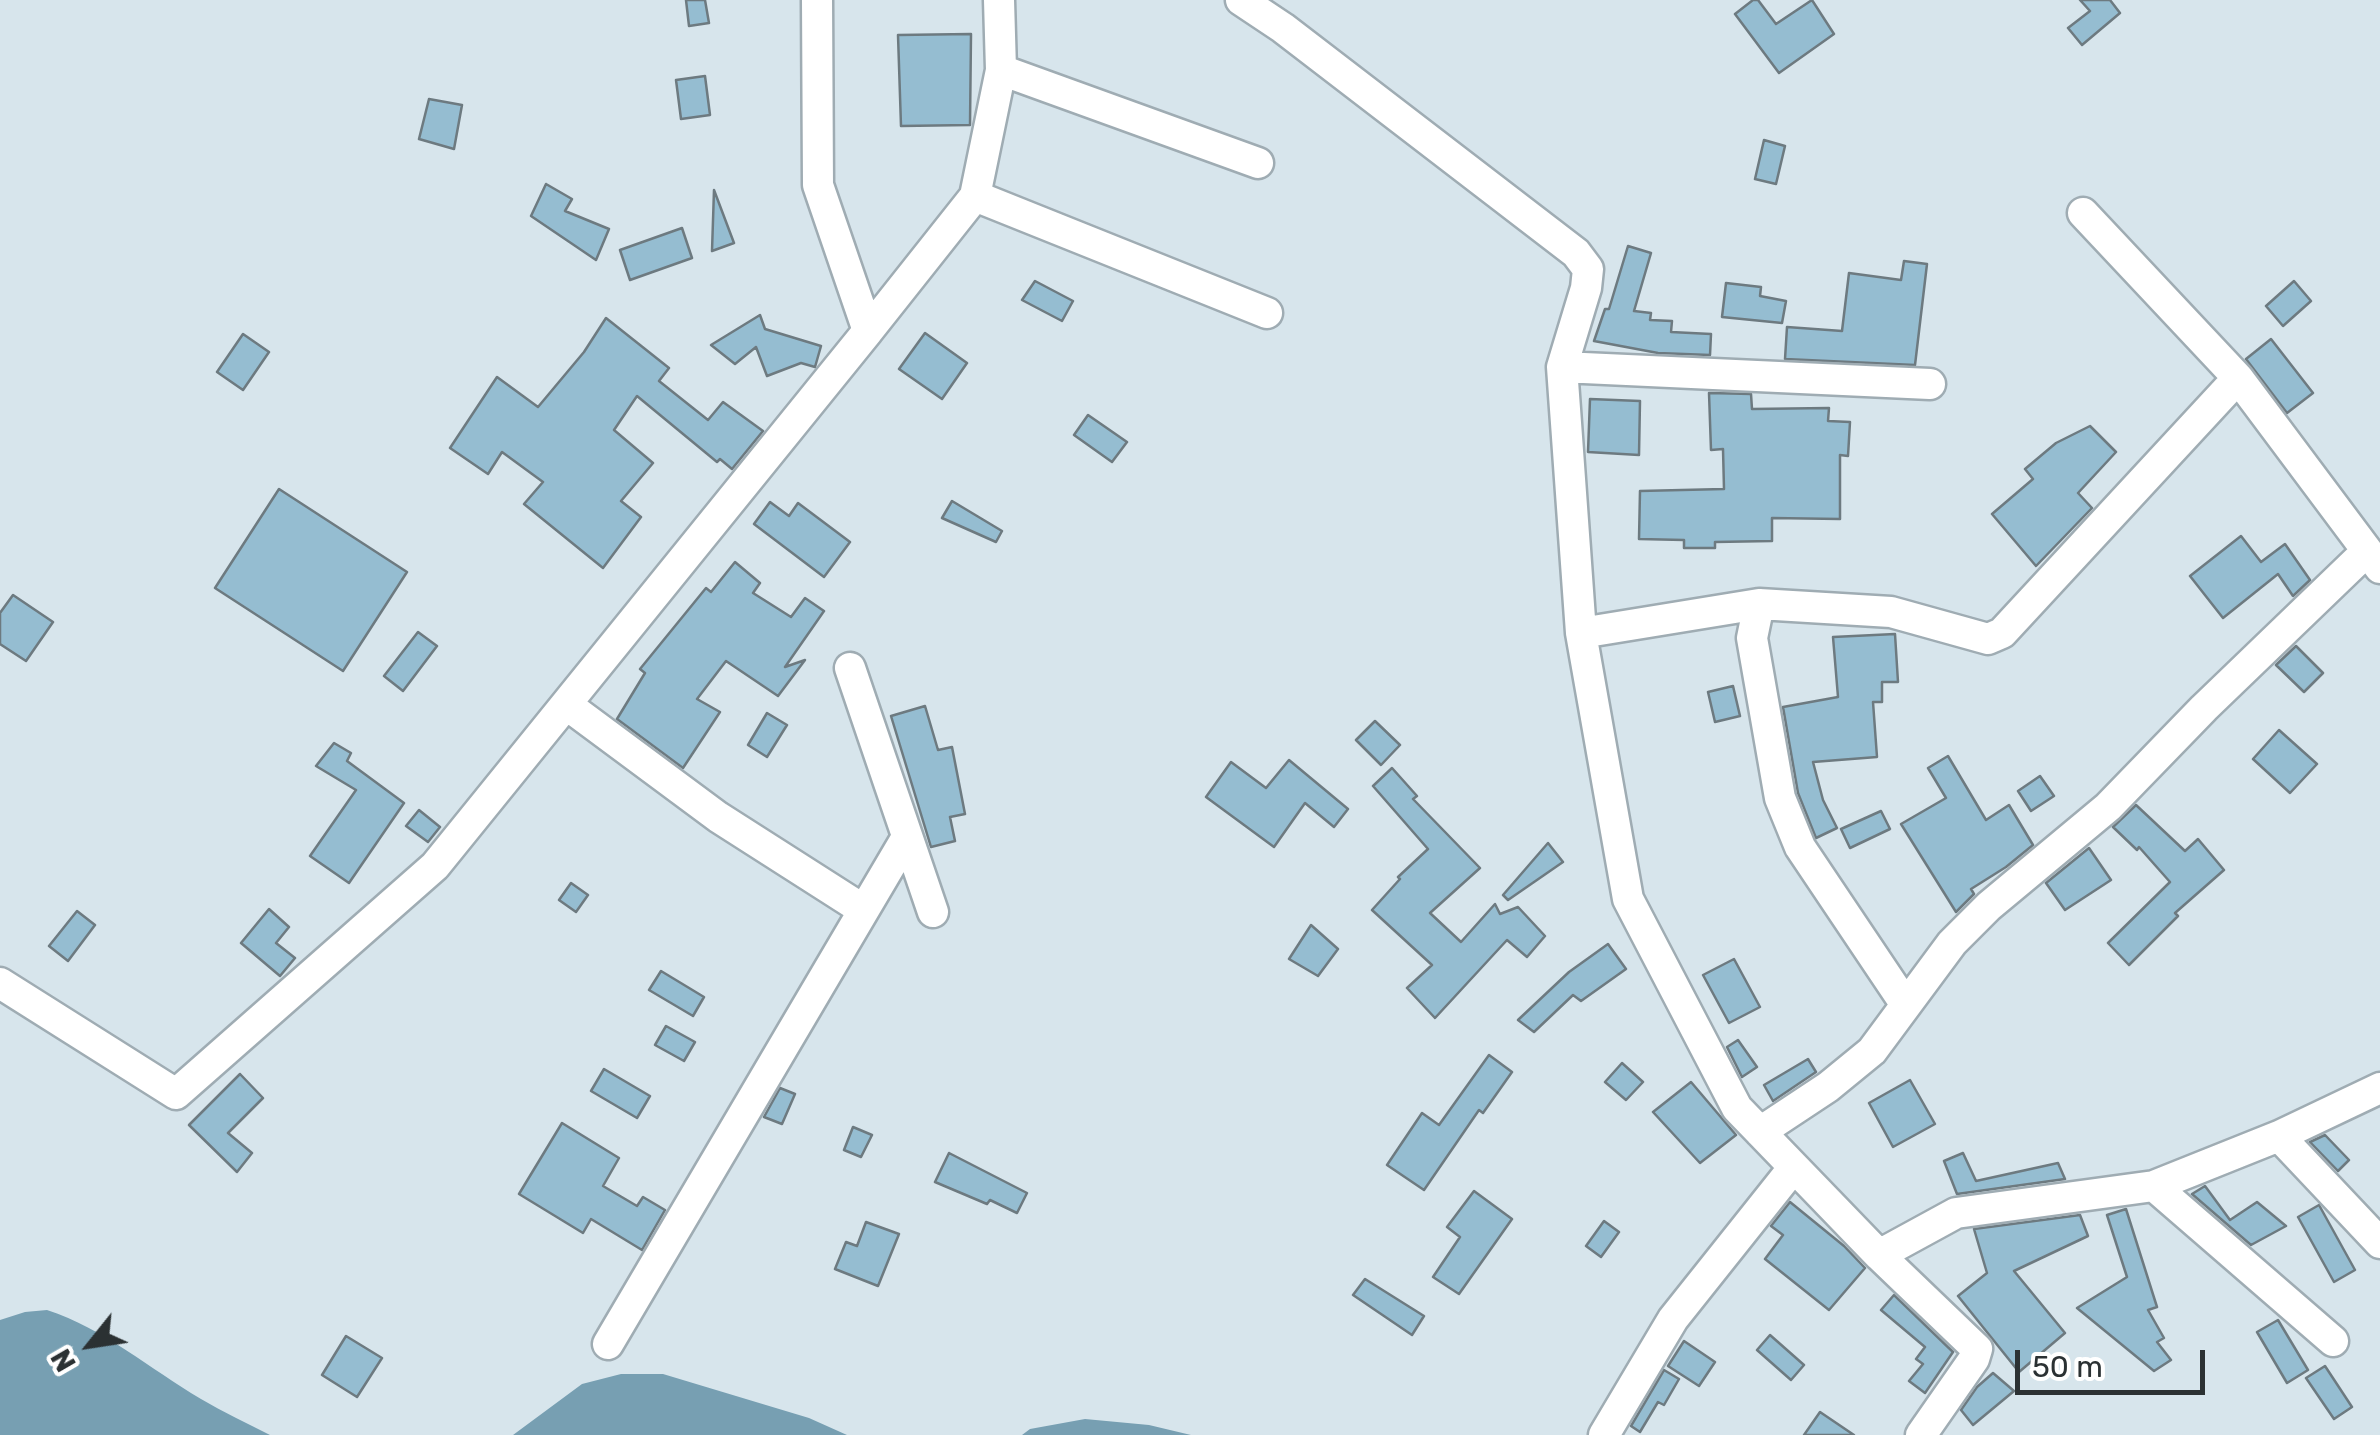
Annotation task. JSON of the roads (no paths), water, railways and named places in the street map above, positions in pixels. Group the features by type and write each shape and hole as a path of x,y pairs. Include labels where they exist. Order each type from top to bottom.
{"street":[{"path":"817,0 818,185 868,331"},
{"path":"0,983 176,1094 435,866 974,196 1001,70 999,0"},
{"path":"1241,0 1576,253 1588,269 1562,367 1581,633 1628,898 1737,1108 1879,1255 1977,1349 1921,1435"},
{"path":"1001,70 1258,163"},
{"path":"974,196 1268,313"},
{"path":"1760,1132 1828,1087 1872,1051 1952,942 2108,807 2204,708 2373,560 2238,378 2083,213"},
{"path":"1562,367 1930,384"},
{"path":"1581,633 1759,604 1892,612 1988,639 2002,633 2238,378"},
{"path":"1759,604 1752,638 1780,798 1800,847 1906,1004"},
{"path":"850,668 933,912"},
{"path":"567,705 718,817 862,909"},
{"path":"608,1344 907,836"},
{"path":"1879,1255 1956,1213 2154,1186 2279,1136 2380,1088"},
{"path":"2279,1136 2380,1243"},
{"path":"1604,1435 1672,1319 1794,1167"},
{"path":"2154,1186 2333,1341"}],"water":[{"path":"47,1310 88,1328 201,1399 270,1435 0,1435 0,1320"},
{"path":"621,1374 663,1374 809,1418 847,1435 513,1435 582,1384"},
{"path":"1085,1419 1149,1425 1191,1435 1022,1435 1030,1429"}]}
